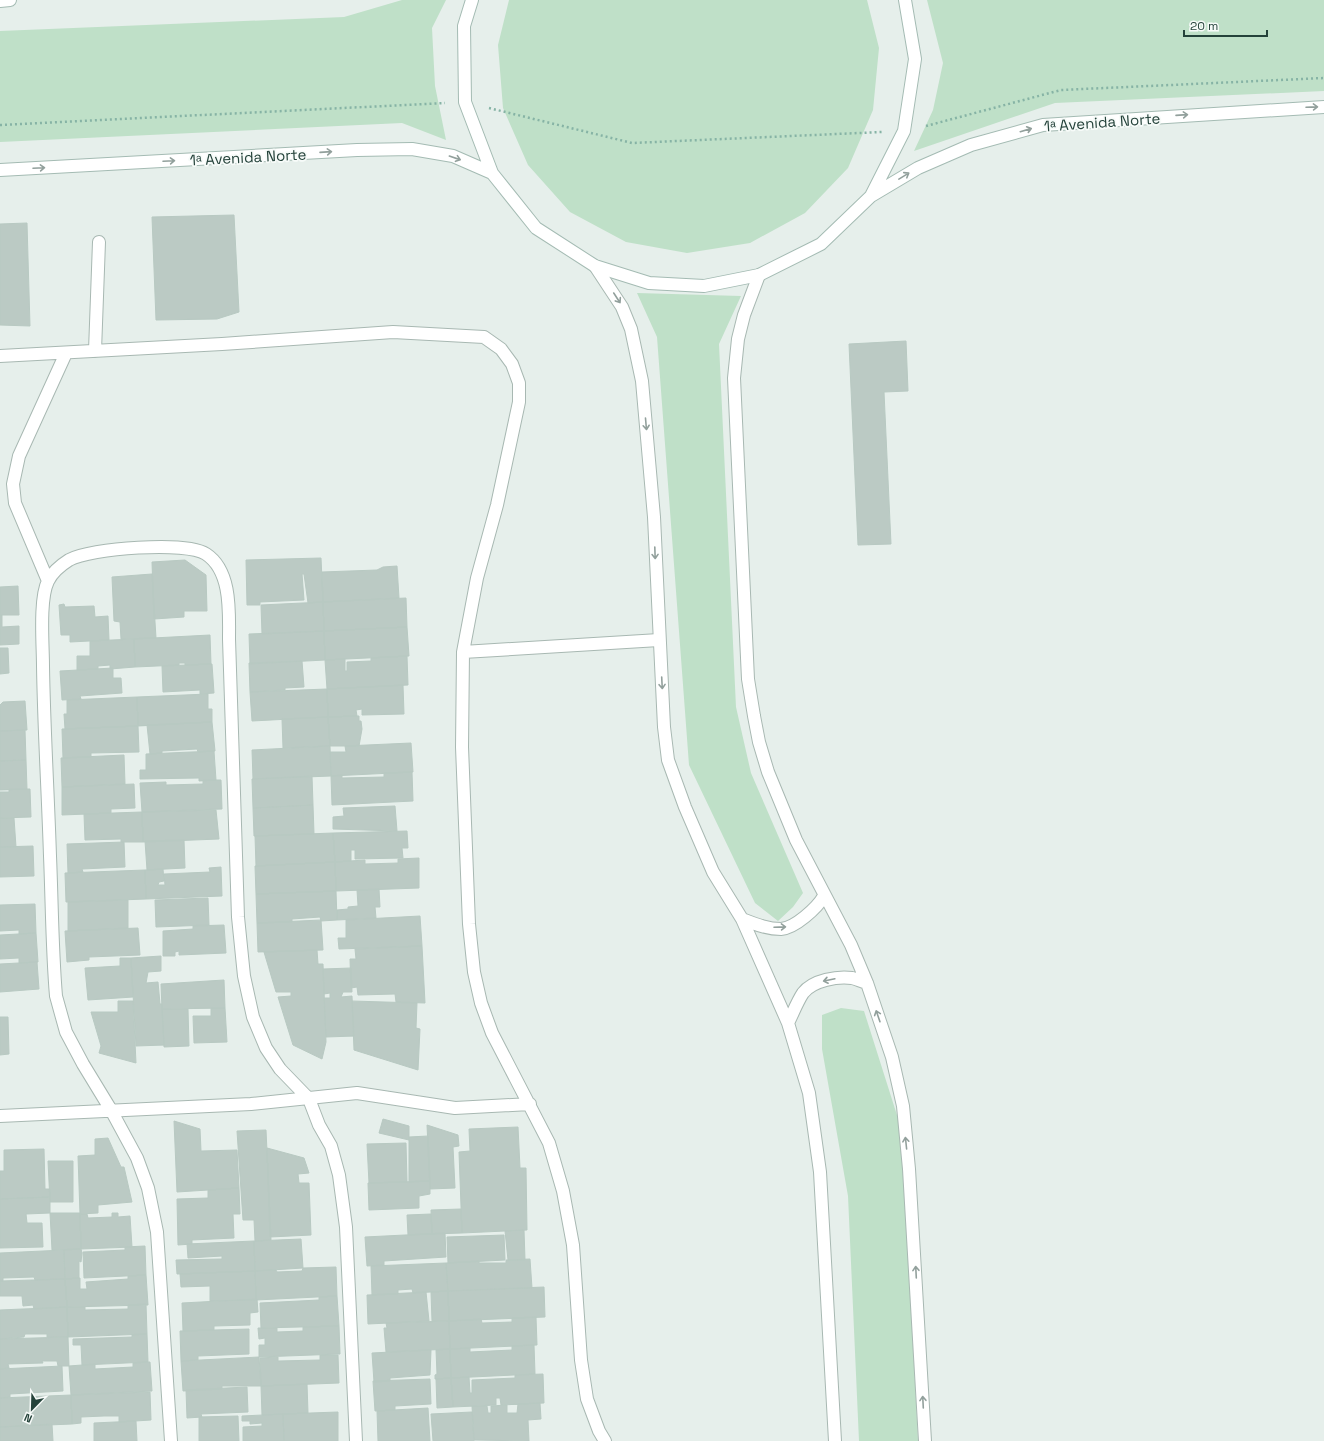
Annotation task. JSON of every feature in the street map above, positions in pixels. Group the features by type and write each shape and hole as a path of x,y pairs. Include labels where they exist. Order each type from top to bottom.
{"street":[{"path":"0,1 10,0"},
{"path":"472,0 464,26 465,102 492,173 536,228 595,266 649,283 704,286 759,275 821,244 871,196 904,131 915,59 905,0"},
{"name":"1ᵃ Avenida Norte","path":"871,196 918,168 965,148 1043,125 1324,107"},
{"name":"1ᵃ Avenida Norte","path":"0,170 357,150 412,149 453,156 492,173"},
{"path":"95,351 99,242"},
{"path":"595,266 622,307 631,329 642,381 654,517 659,640 668,760 684,807 713,872 742,919 788,1023 808,1093 820,1172 835,1441"},
{"path":"759,275 738,339 734,378 748,679 759,742 768,772 796,840 851,945 867,983 892,1057 903,1106 912,1222 925,1441"},
{"path":"0,356 393,332 484,337 501,349 512,364 519,383 519,402 497,504 477,578 463,652 462,747 469,924 474,972 481,1003 492,1033 530,1104 548,1143 563,1191 573,1245 584,1375 588,1399 599,1431 605,1441"},
{"path":"48,581 15,503 13,484 19,456 66,353"},
{"path":"171,1441 157,1232 148,1188 137,1158 66,1032 56,996 44,724 43,621 45,590 48,581 58,568 70,559 91,553 148,548 193,549 206,554 219,570 229,596 228,639 238,917 244,976 253,1017 266,1048 280,1069 309,1099 331,1146 339,1175 346,1227 356,1441"},
{"path":"463,652 659,640"},
{"path":"742,919 756,924 783,929 794,924 818,906 824,896"},
{"path":"788,1023 804,991 812,985 825,980 839,978 853,978 867,983"},
{"path":"0,1116 60,1115 111,1110 251,1104 357,1093 455,1108 530,1104"}],"path":[{"path":"926,126 1061,90 1324,78"}],"green space":[{"path":"402,0 446,0 432,28 435,86 446,140 402,123 0,142 0,31 344,17"},
{"path":"509,0 867,0 879,48 873,110 848,168 805,213 750,243 687,253 626,242 570,212 528,165 503,108 498,45"},
{"path":"927,0 1324,0 1324,91 1055,103 914,151 933,110 943,63"},
{"path":"637,293 741,296 719,344 736,707 751,773 803,893 793,907 778,921 755,903 689,765 657,337"},
{"path":"841,1008 864,1011 902,1131 918,1441 859,1441 848,1196 822,1049 822,1015"}],"building":[{"path":"234,215 239,312 217,319 156,320 152,217"},
{"path":"27,223 30,326 0,325 0,224"},
{"path":"906,341 908,391 884,392 891,544 858,545 849,344"},
{"path":"321,558 323,602 308,603 304,574 302,574 304,600 260,602 260,605 247,605 246,560"},
{"path":"185,560 206,575 207,611 184,611 184,617 154,619 152,562"},
{"path":"397,566 399,598 323,602 322,572 377,570 383,567"},
{"path":"152,574 156,638 121,639 120,622 114,621 112,577"},
{"path":"18,586 19,615 0,615 0,587"},
{"path":"406,598 407,627 324,631 323,602"},
{"path":"323,602 324,631 262,634 261,605"},
{"path":"64,604 65,607 94,606 95,617 108,616 109,640 70,642 70,635 61,635 59,605"},
{"path":"0,615 2,615 2,627 19,626 19,644 0,645"},
{"path":"407,627 409,656 325,660 324,631"},
{"path":"324,631 325,660 250,664 249,634"},
{"path":"210,635 211,664 185,665 185,663 179,663 179,665 135,667 134,639"},
{"path":"134,639 135,667 110,669 110,665 98,666 98,669 77,670 77,656 90,656 90,641"},
{"path":"0,648 8,648 9,673 0,674"},
{"path":"407,656 408,685 327,689 325,660 345,659 345,671 347,671 347,662 371,661 371,658"},
{"path":"302,661 304,687 285,688 285,690 250,692 249,663"},
{"path":"212,664 214,693 200,694 200,690 163,692 162,666"},
{"path":"113,668 113,678 121,678 122,693 80,696 81,699 62,700 60,671"},
{"path":"403,685 404,714 362,715 362,709 356,710 357,716 328,717 327,689"},
{"path":"327,689 328,717 252,721 250,692"},
{"path":"208,694 208,709 212,709 212,722 138,726 137,697"},
{"path":"137,697 138,726 65,729 64,714 67,714 67,700"},
{"path":"25,701 27,730 0,731 0,705 3,702"},
{"path":"359,716 362,729 359,746 330,746 328,717"},
{"path":"328,717 330,746 283,748 282,719"},
{"path":"212,722 215,751 198,752 197,749 162,751 162,753 150,754 147,725"},
{"path":"138,726 139,752 91,753 91,757 63,758 62,729"},
{"path":"25,730 26,760 0,761 0,731"},
{"path":"411,743 413,772 331,776 330,752 346,752 345,746"},
{"path":"330,746 331,776 253,779 252,750"},
{"path":"214,751 216,780 199,781 199,778 140,779 140,770 146,770 146,754"},
{"path":"124,755 125,784 62,787 61,758"},
{"path":"26,760 27,789 0,790 0,761"},
{"path":"412,772 413,801 332,805 331,776 342,775 342,778 384,777 384,773"},
{"path":"312,776 313,805 253,808 252,779"},
{"path":"203,780 221,780 222,809 142,812 140,783 166,782 166,785 203,784"},
{"path":"134,784 135,808 111,809 111,813 62,815 62,787"},
{"path":"9,789 30,789 31,817 0,818 0,792 9,792"},
{"path":"313,805 314,834 254,836 253,808"},
{"path":"395,806 397,831 333,829 333,817 344,816 343,808"},
{"path":"216,810 219,839 143,842 142,812"},
{"path":"142,812 143,842 121,842 121,839 85,840 84,814"},
{"path":"0,818 14,818 16,847 0,847"},
{"path":"407,831 408,848 402,848 403,858 355,859 355,850 351,850 351,861 335,862 333,833"},
{"path":"333,833 335,862 256,866 255,836"},
{"path":"184,840 185,868 147,870 145,841"},
{"path":"124,842 125,867 82,869 83,872 68,873 67,844"},
{"path":"33,846 34,876 0,877 0,847"},
{"path":"419,858 419,888 336,891 335,862 365,860 365,864 398,863 398,859"},
{"path":"335,862 336,891 256,894 255,866"},
{"path":"221,867 222,896 146,899 145,870 163,869 164,881 159,882 158,885 165,885 164,874 210,872 209,868"},
{"path":"145,870 146,899 66,902 65,873"},
{"path":"379,889 380,907 375,907 376,918 337,920 337,910 358,906 357,890"},
{"path":"336,891 337,920 321,921 320,917 292,919 292,922 257,923 256,894"},
{"path":"208,898 209,925 156,927 155,900"},
{"path":"128,900 128,928 68,931 68,902"},
{"path":"35,904 36,933 19,934 19,930 0,931 0,905"},
{"path":"420,916 422,946 339,949 338,938 346,938 346,920"},
{"path":"321,920 323,950 258,952 257,923"},
{"path":"224,925 226,953 179,955 179,951 175,952 175,956 163,956 163,931 193,929 193,926"},
{"path":"138,928 140,955 89,957 89,960 67,962 65,931"},
{"path":"36,933 38,962 19,963 19,958 0,959 0,935"},
{"path":"422,946 425,1003 396,1002 395,994 358,995 357,987 351,988 350,959 356,959 355,949"},
{"path":"317,950 318,964 323,964 326,1042 322,1059 293,1045 278,997 291,996 291,992 276,992 264,952"},
{"path":"161,956 161,971 148,972 146,983 158,982 160,1004 162,1004 164,1045 136,1046 131,958"},
{"path":"120,958 131,958 133,997 88,1000 85,968 120,966"},
{"path":"37,962 39,989 0,992 0,964"},
{"path":"351,968 352,992 343,992 341,997 352,996 354,1036 326,1037 324,998 330,998 330,993 324,994 323,969"},
{"path":"224,980 225,1008 162,1009 161,984"},
{"path":"118,1001 133,1001 136,1063 99,1053 101,1046 91,1012 118,1012"},
{"path":"352,1001 417,1003 416,1028 420,1029 418,1070 354,1050"},
{"path":"211,1008 225,1008 227,1042 194,1043 193,1016 211,1016"},
{"path":"162,1009 188,1009 189,1046 164,1047"},
{"path":"0,1017 8,1017 9,1054 0,1055"},
{"path":"383,1119 409,1126 409,1140 379,1133"},
{"path":"174,1121 200,1129 201,1151 237,1150 239,1188 177,1192"},
{"path":"427,1125 458,1135 459,1146 453,1147 455,1188 430,1189"},
{"path":"518,1127 520,1168 526,1168 527,1230 462,1233 459,1152 470,1151 469,1129"},
{"path":"266,1130 271,1240 255,1241 254,1220 243,1220 237,1131"},
{"path":"428,1136 430,1181 409,1182 409,1137"},
{"path":"108,1138 121,1167 124,1167 132,1202 98,1205 98,1213 80,1214 78,1156 95,1155 95,1139"},
{"path":"406,1143 407,1182 369,1183 367,1144"},
{"path":"267,1148 304,1158 309,1173 298,1174 299,1183 309,1183 311,1235 270,1237"},
{"path":"44,1149 45,1189 50,1189 50,1197 0,1199 0,1171 4,1171 4,1150"},
{"path":"48,1161 73,1161 73,1202 50,1202"},
{"path":"430,1181 430,1194 419,1196 419,1208 369,1210 368,1183"},
{"path":"239,1188 240,1214 233,1214 234,1238 192,1240 192,1244 178,1245 177,1199 208,1198 208,1190"},
{"path":"50,1197 50,1213 26,1214 27,1223 42,1223 43,1247 0,1248 0,1199"},
{"path":"461,1209 462,1233 432,1234 431,1210"},
{"path":"50,1213 80,1213 81,1249 52,1250"},
{"path":"112,1213 118,1213 118,1217 130,1216 132,1247 81,1249 80,1214 87,1214 88,1218 112,1217"},
{"path":"431,1214 432,1234 408,1235 407,1215"},
{"path":"524,1230 525,1260 508,1260 505,1231"},
{"path":"445,1233 446,1257 384,1261 384,1265 367,1266 365,1237"},
{"path":"504,1235 505,1260 448,1263 447,1237"},
{"path":"301,1239 303,1268 255,1271 254,1241"},
{"path":"254,1241 255,1271 177,1274 176,1260 222,1259 222,1256 188,1258 187,1244"},
{"path":"145,1246 146,1275 84,1278 83,1252 125,1250 125,1247"},
{"path":"81,1249 82,1253 81,1262 79,1261 79,1278 65,1279 64,1250"},
{"path":"64,1250 65,1279 35,1280 34,1277 3,1278 3,1281 0,1281 0,1253"},
{"path":"530,1259 532,1288 448,1291 446,1263 479,1261 479,1263 506,1263 506,1260"},
{"path":"446,1263 448,1291 413,1293 412,1289 398,1290 398,1294 372,1295 371,1266"},
{"path":"336,1267 337,1296 256,1300 255,1271 302,1271 303,1268"},
{"path":"255,1271 256,1300 210,1301 210,1286 181,1287 180,1274"},
{"path":"146,1275 148,1305 67,1307 65,1279 80,1278 80,1289 87,1289 86,1282 128,1279 128,1276"},
{"path":"65,1279 67,1307 34,1309 33,1305 23,1306 22,1296 0,1296 0,1281"},
{"path":"544,1287 545,1317 449,1321 448,1291"},
{"path":"448,1291 449,1321 432,1321 431,1292"},
{"path":"426,1292 429,1321 368,1324 367,1295"},
{"path":"337,1296 339,1326 261,1328 260,1303 319,1300 319,1297"},
{"path":"257,1299 258,1312 250,1313 250,1325 214,1326 214,1330 183,1331 182,1303"},
{"path":"146,1304 147,1334 68,1337 67,1307 85,1307 85,1310 128,1309 128,1305"},
{"path":"67,1307 68,1337 47,1337 47,1334 25,1334 24,1337 0,1339 0,1310"},
{"path":"536,1317 537,1345 450,1349 449,1321 481,1319 482,1323 512,1322 512,1318"},
{"path":"449,1321 450,1349 386,1352 384,1328 387,1328 386,1323"},
{"path":"339,1326 340,1354 259,1357 259,1345 265,1345 265,1338 259,1339 258,1328 277,1328 277,1332 303,1331 303,1327"},
{"path":"249,1329 249,1354 198,1356 198,1360 181,1361 180,1331"},
{"path":"147,1334 148,1362 82,1365 81,1345 73,1345 73,1339 132,1337 132,1335"},
{"path":"68,1337 69,1366 58,1366 57,1361 42,1361 43,1363 8,1364 9,1368 0,1369 0,1339"},
{"path":"534,1345 535,1374 451,1378 450,1349 470,1348 470,1352 512,1350 512,1346"},
{"path":"450,1349 451,1378 435,1379 435,1375 437,1374 436,1350"},
{"path":"431,1350 430,1375 390,1378 390,1381 374,1382 372,1353"},
{"path":"320,1355 338,1355 339,1383 261,1386 260,1358 278,1357 278,1361 320,1360"},
{"path":"259,1357 261,1386 222,1386 222,1389 183,1391 181,1361"},
{"path":"150,1362 152,1391 71,1395 69,1366 95,1364 95,1369 133,1367 133,1363"},
{"path":"62,1366 63,1391 10,1394 10,1397 0,1398 0,1369"},
{"path":"543,1374 544,1403 501,1405 500,1398 496,1398 496,1405 453,1407 451,1378 469,1377 470,1393 472,1393 472,1380 515,1378 515,1375"},
{"path":"451,1378 453,1407 437,1408 436,1379"},
{"path":"430,1379 431,1404 395,1406 395,1410 375,1411 373,1381"},
{"path":"307,1384 308,1413 262,1415 261,1386"},
{"path":"247,1387 248,1412 201,1414 202,1417 187,1418 186,1390"},
{"path":"150,1392 151,1420 119,1422 119,1416 81,1417 81,1423 72,1424 71,1395"},
{"path":"71,1395 72,1424 0,1427 0,1398"},
{"path":"540,1403 541,1419 528,1420 529,1441 474,1440 472,1406 487,1406 488,1413 491,1413 491,1406 507,1405 507,1413 517,1413 518,1404"},
{"path":"428,1408 430,1441 378,1441 377,1411"},
{"path":"338,1412 338,1441 284,1441 283,1414"},
{"path":"472,1412 474,1441 433,1441 431,1414"},
{"path":"283,1414 284,1441 243,1441 243,1427 262,1426 262,1423 250,1424 250,1421 242,1421 242,1416"},
{"path":"238,1416 239,1441 199,1441 199,1417"},
{"path":"136,1421 137,1441 94,1441 94,1423"},
{"path":"52,1424 53,1441 0,1441 0,1427"}]}
